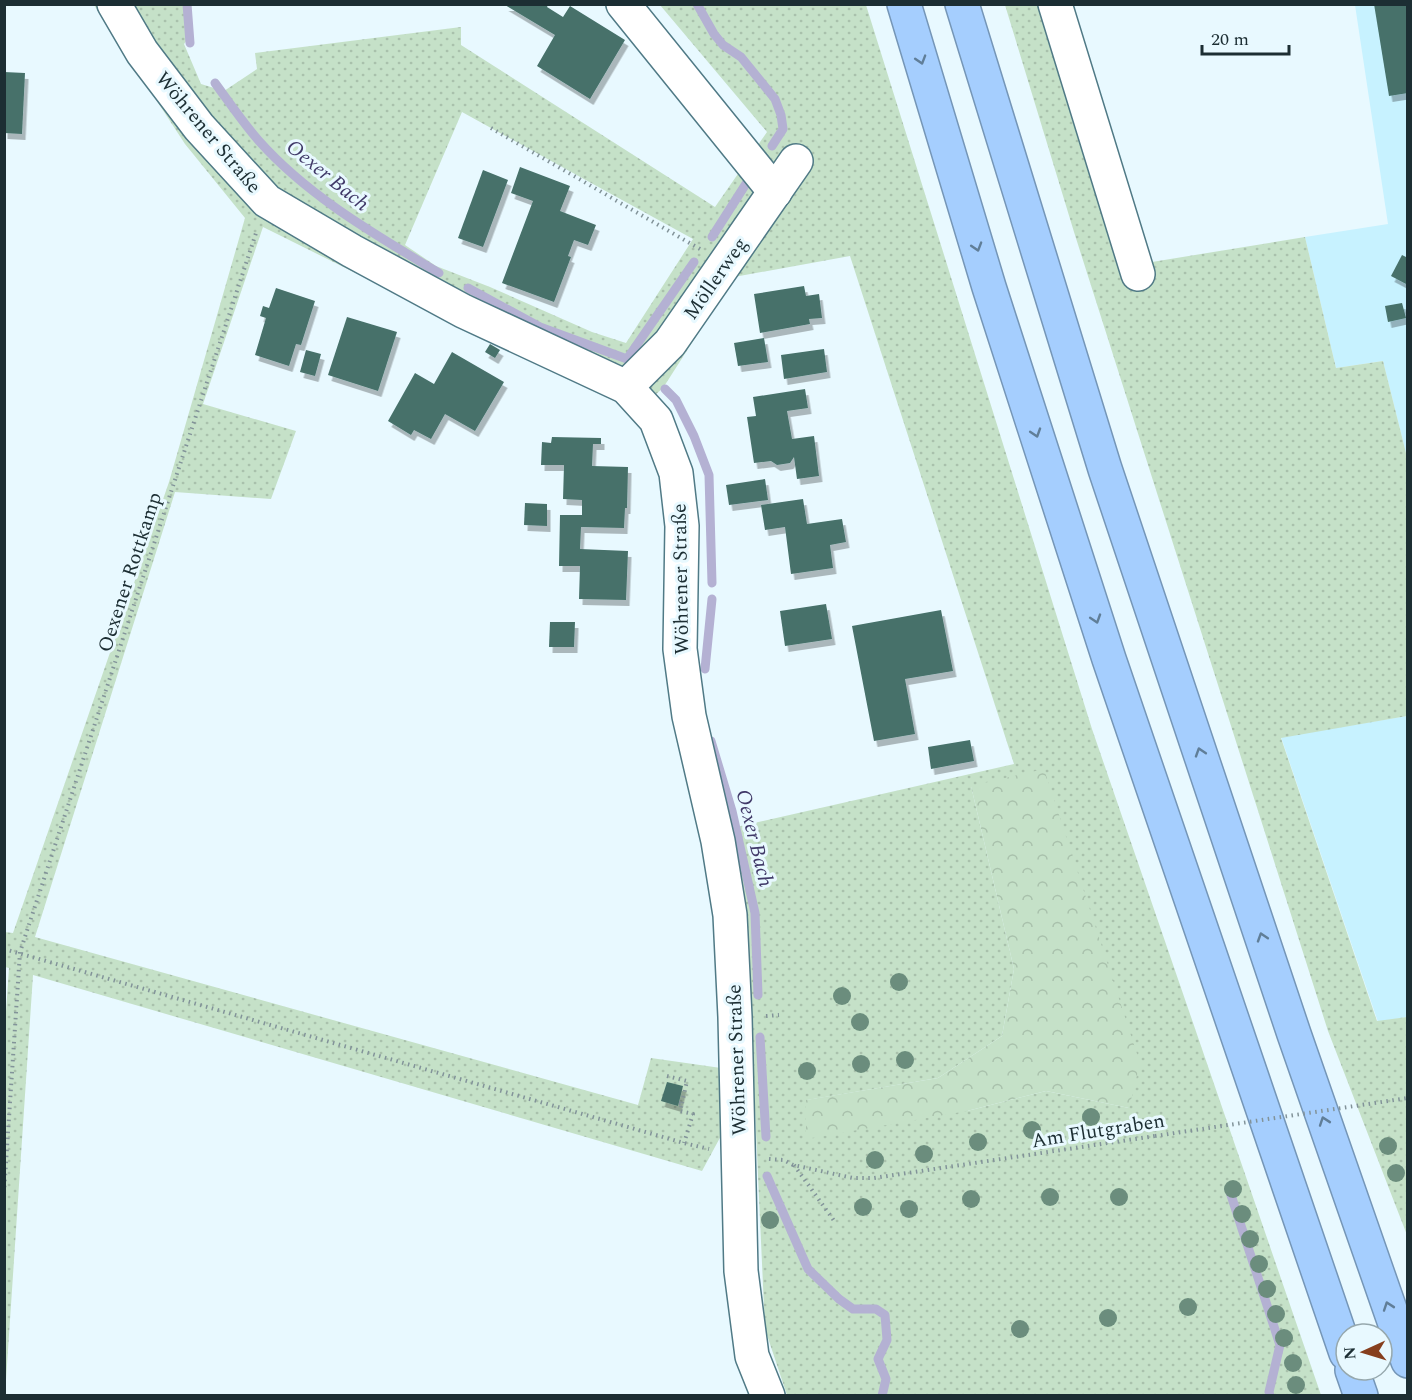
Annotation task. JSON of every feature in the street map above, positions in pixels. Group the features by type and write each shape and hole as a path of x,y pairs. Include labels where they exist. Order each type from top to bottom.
{"highway":[{"path":"904,4 989,287 1108,659 1335,1322"},
{"path":"962,4 1105,469 1294,1034 1407,1361"}],"street":[{"name":"Wöhrener Straße","path":"114,4 142,52 199,127 267,201 352,251 463,311 626,387 656,420 676,473 682,526 680,649 689,716 718,841 730,915 740,1158 738,1190 741,1271 752,1356 768,1395"},
{"path":"623,4 775,192"},
{"path":"1055,4 1138,274"},
{"name":"Möllerweg","path":"626,387 670,343 796,161"}],"path":[{"path":"491,128 724,263"},
{"name":"Oexener Rottkamp","path":"4,1193 20,952 267,201"},
{"path":"4,949 740,1158"},
{"path":"667,1076 687,1081 680,1111 693,1114 684,1143"},
{"name":"Am Flutgraben","path":"835,1222 793,1165 853,1178 874,1178 1407,1098"}],"shaded area":[{"path":"1355,5 1407,5 1407,457 1383,361 1336,368 1305,237 1388,224"},
{"path":"1407,716 1407,1017 1378,1022 1281,737"}],"green space":[{"path":"94,5 190,5 191,35 184,44 201,84 224,91 257,69 255,53 461,27 461,45 715,207 767,132 660,5 866,5 1092,729 1321,1395 787,1395 765,1329 746,912 732,828 1014,764 850,256 734,277 663,388 632,415 615,397 452,321 263,227 203,404 296,431 271,499 175,492 35,937 638,1105 651,1058 721,1068 722,1134 702,1171 33,975 5,1395 4,1041 9,968 5,967 4,932 13,933 169,482 245,218 185,144","holes":["462,112 693,239 626,343 592,332 436,266 405,245","971,786 1129,1108 1046,1091 967,1111 807,1100 938,1078 1002,1036 1014,969"]},
{"path":"1005,5 1072,5 1152,262 1305,237 1336,368 1383,361 1407,457 1407,716 1281,738 1377,1021 1407,1017 1407,1235 1328,1031 1074,232"},
{"path":"1044,769 1140,1063 1129,1108 1046,1091 967,1111 806,1139 806,1100 938,1078 1002,1036 1014,969 971,786"}],"building":[{"path":"1374,4 1408,4 1408,93 1389,96"},
{"path":"505,5 548,5 547,7 563,17 570,6 625,40 590,99 537,66 555,35"},
{"path":"4,72 25,73 22,134 4,133"},
{"path":"520,167 570,186 560,211 596,225 588,245 574,240 568,256 571,257 554,302 502,283 533,201 511,193"},
{"path":"483,170 508,180 483,247 458,238"},
{"path":"1402,255 1408,258 1408,285 1391,276"},
{"path":"804,286 806,296 819,294 822,318 809,319 810,324 760,333 754,294"},
{"path":"276,288 315,301 301,345 296,344 289,366 255,355 266,318 260,316 263,306 269,308"},
{"path":"1402,303 1406,318 1388,322 1385,306"},
{"path":"347,317 397,332 378,391 328,375"},
{"path":"764,338 768,362 738,366 734,343"},
{"path":"490,344 500,350 495,358 485,352"},
{"path":"824,349 827,372 784,379 781,355"},
{"path":"306,350 321,354 315,376 300,372"},
{"path":"452,352 504,382 475,431 445,414 431,439 414,430 411,435 388,421 415,373 434,384"},
{"path":"805,389 808,408 787,411 792,439 814,436 819,476 797,479 794,457 790,463 777,465 771,461 754,463 747,417 756,416 753,397"},
{"path":"552,437 601,438 601,444 593,444 592,466 628,467 624,528 581,527 580,549 628,551 626,600 579,599 580,566 559,566 560,515 582,515 582,500 563,499 564,465 541,465 542,442 551,443"},
{"path":"765,479 768,500 729,505 726,485"},
{"path":"803,499 807,524 842,519 846,542 830,545 833,568 791,574 785,527 765,530 761,505"},
{"path":"525,503 547,504 547,526 524,525"},
{"path":"826,604 832,639 785,646 780,611"},
{"path":"941,610 953,671 905,679 915,734 874,741 852,626"},
{"path":"550,622 575,622 574,647 549,647"},
{"path":"970,740 974,761 931,769 928,747"},
{"path":"667,1082 683,1086 678,1106 661,1101"}],"waterway":[{"name":"Oexer Bach","path":"187,4 190,43"},
{"path":"697,4 723,45 741,57 775,99 783,129 772,146"},
{"name":"Oexer Bach","path":"215,83 259,141 299,180 344,214 439,273"},
{"path":"712,237 749,179"},
{"name":"Oexer Bach","path":"468,288 540,327 627,359 694,262"},
{"name":"Oexer Bach","path":"665,389 676,400 694,436 709,475 712,583"},
{"name":"Oexer Bach","path":"705,669 712,599"},
{"name":"Oexer Bach","path":"711,741 732,811 755,913 758,995"},
{"name":"Oexer Bach","path":"760,1037 766,1137"},
{"name":"Oexer Bach","path":"767,1176 808,1269 839,1299 853,1309 876,1309 885,1315 887,1340 878,1359 886,1379 882,1396"},
{"path":"1229,1189 1280,1345 1270,1396"}]}
